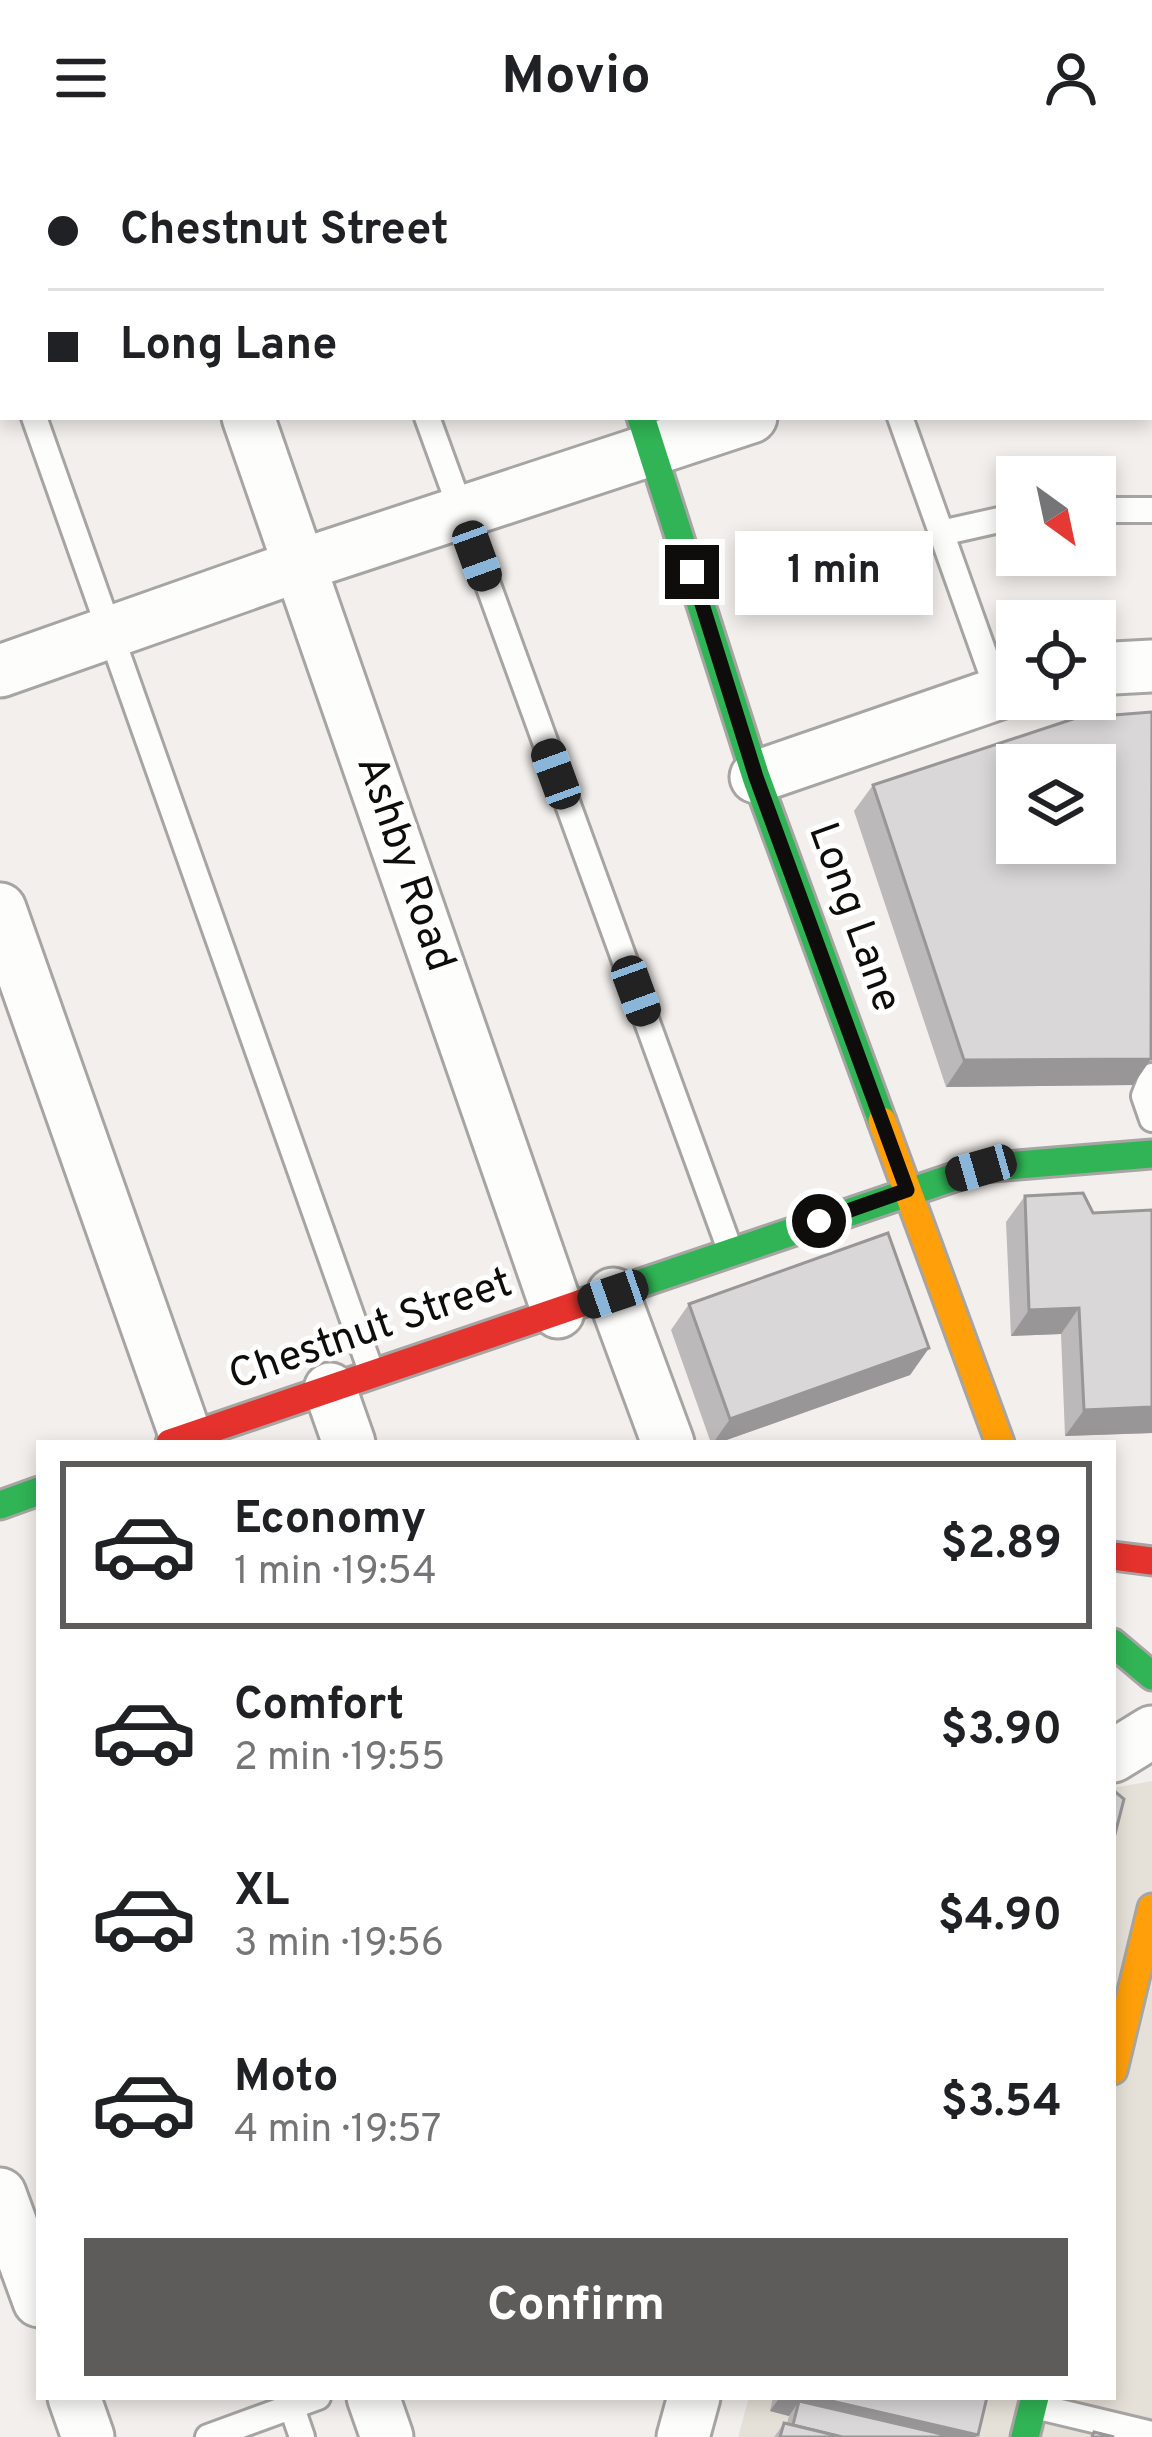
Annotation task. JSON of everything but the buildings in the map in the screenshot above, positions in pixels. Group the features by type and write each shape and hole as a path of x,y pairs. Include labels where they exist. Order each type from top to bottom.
{"street":[{"name":"Ashby Road","path":"249,420 559,1312"},
{"path":"0,671 461,513 647,433 732,420"},
{"name":"Long Lane","path":"647,433 756,777 999,1440"},
{"path":"1116,668 1152,666"},
{"path":"756,777 996,694"},
{"path":"0,909 178,1440"},
{"name":"Chestnut Street","path":"178,1440 981,1168 1152,1154"},
{"path":"613,1294 667,1440"},
{"path":"349,1440 351,1382"},
{"path":"1,1503 36,1492"},
{"path":"1116,1556 1152,1561"},
{"path":"1116,1646 1152,1676"},
{"path":"1116,1754 1152,1732"},
{"path":"1116,2058 1152,1908"},
{"path":"0,2194 36,2293"},
{"path":"75,2400 88,2437"},
{"path":"374,2400 387,2437"},
{"path":"1025,2437 1034,2402"}],"lane":[{"path":"35,420 110,632 351,1382"},
{"path":"428,420 731,1252"},
{"path":"901,420 941,533 996,662"},
{"path":"1116,510 1152,509"},
{"path":"941,533 996,521"},
{"path":"1152,1076 1144,1096 1152,1119"},
{"path":"208,2437 311,2400"},
{"path":"1034,2402 1152,2434"},
{"path":"292,2408 302,2437"}],"shaded area":[{"path":"1152,1781 1152,2437 738,2437 748,2400 1116,2400 1116,1787"}],"traffic: fast":[{"path":"642,420 756,777 882,1121"},
{"path":"582,1303 981,1168 1152,1154"},
{"path":"0,1505 36,1492"},
{"path":"1116,1646 1152,1676"},
{"path":"1025,2437 1034,2400"}],"traffic: slow":[{"path":"882,1121 999,1440"},
{"path":"1116,2058 1152,1908"}],"traffic: jam":[{"path":"179,1440 582,1303"},
{"path":"1116,1556 1152,1561"}],"route":[{"path":"692,572 756,777 907,1190 819,1221"}]}
